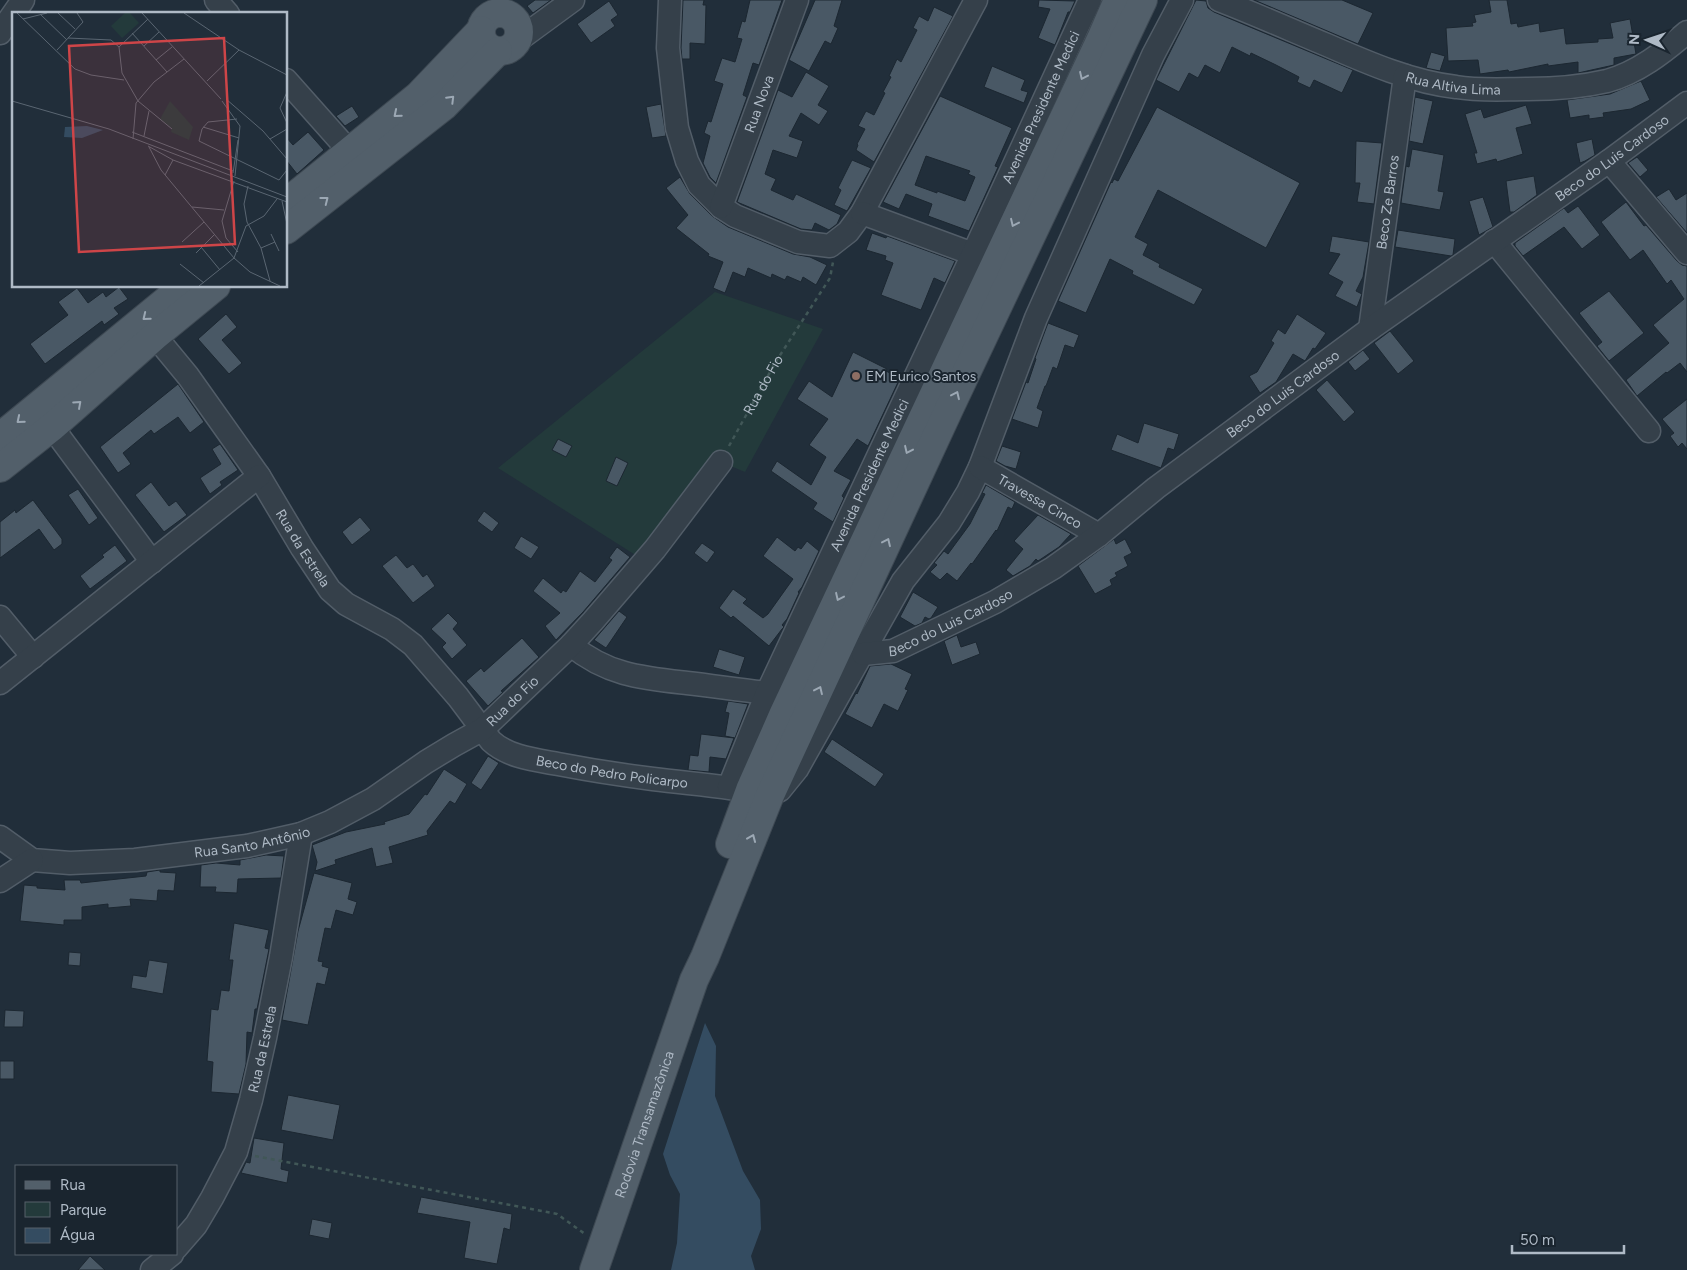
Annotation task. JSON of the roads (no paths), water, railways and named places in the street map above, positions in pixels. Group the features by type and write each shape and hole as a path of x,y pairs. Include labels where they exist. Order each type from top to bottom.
{"main road":[{"path":"1110,44 1118,0"},
{"path":"1110,44 1143,0"},
{"path":"288,228 444,106 508,46 520,34 519,26 509,14 507,6 488,16 483,22 481,38 491,49 508,46"},
{"path":"288,202 418,96 481,30"},
{"name":"Rodovia Transamazônica","path":"598,1258 694,980 708,950 750,791 954,398 1110,44"},
{"path":"0,437 182,288"},
{"path":"0,468 52,428 155,336 214,288"}],"street":[{"path":"15,12 23,0"},
{"path":"216,0 226,12"},
{"path":"508,46 573,0"},
{"path":"670,0 668,48 677,128 687,162 698,186 734,216 798,242 830,246 848,232 862,214 976,0"},
{"name":"Rua Nova","path":"721,207 797,0"},
{"name":"Avenida Presidente Medici","path":"750,791 767,693 1090,0"},
{"path":"750,791 780,790 797,768 903,581 950,523 968,492 980,467 1036,318 1153,55 1182,0"},
{"name":"Rua Altiva Lima","path":"1219,0 1405,76 1456,88 1495,90 1578,86 1608,80 1640,66 1669,47 1687,32"},
{"path":"0,33 12,16"},
{"name":"Beco Ze Barros","path":"1370,329 1405,76"},
{"path":"288,82 350,152"},
{"name":"Beco do Luis Cardoso","path":"863,654 894,651 995,602 1053,568 1099,535 1156,488 1370,329 1609,161 1687,103"},
{"path":"1609,161 1687,253"},
{"path":"862,214 973,254"},
{"path":"1494,241 1649,431"},
{"name":"Rua da Estrela","path":"155,336 192,382 259,476 302,548 330,590 346,604 392,629 413,645 440,675 483,729"},
{"path":"52,428 152,562"},
{"name":"Rua do Fio","path":"483,729 571,645 638,569 721,462"},
{"name":"Travessa Cinco","path":"980,467 1099,535"},
{"path":"0,684 259,476"},
{"path":"0,617 33,657"},
{"path":"571,645 596,663 638,677 767,693"},
{"name":"Beco do Pedro Policarpo","path":"483,729 496,746 517,755 652,779 750,791"},
{"name":"Rua Santo Antônio","path":"32,860 70,863 135,860 237,847 301,834 330,822 373,799 440,753 483,729"},
{"name":"Rua da Estrela","path":"178,1246 196,1225 236,1152 250,1100 281,957 301,834"},
{"path":"0,837 32,860 0,881"},
{"path":"152,1270 171,1255"}],"water":[{"path":"705,1023 716,1046 715,1096 743,1171 760,1200 761,1229 751,1256 755,1270 671,1270 677,1243 680,1194 670,1175 663,1154"}],"place":[{"name":"EM Eurico Santos","path":"856,376"}]}
